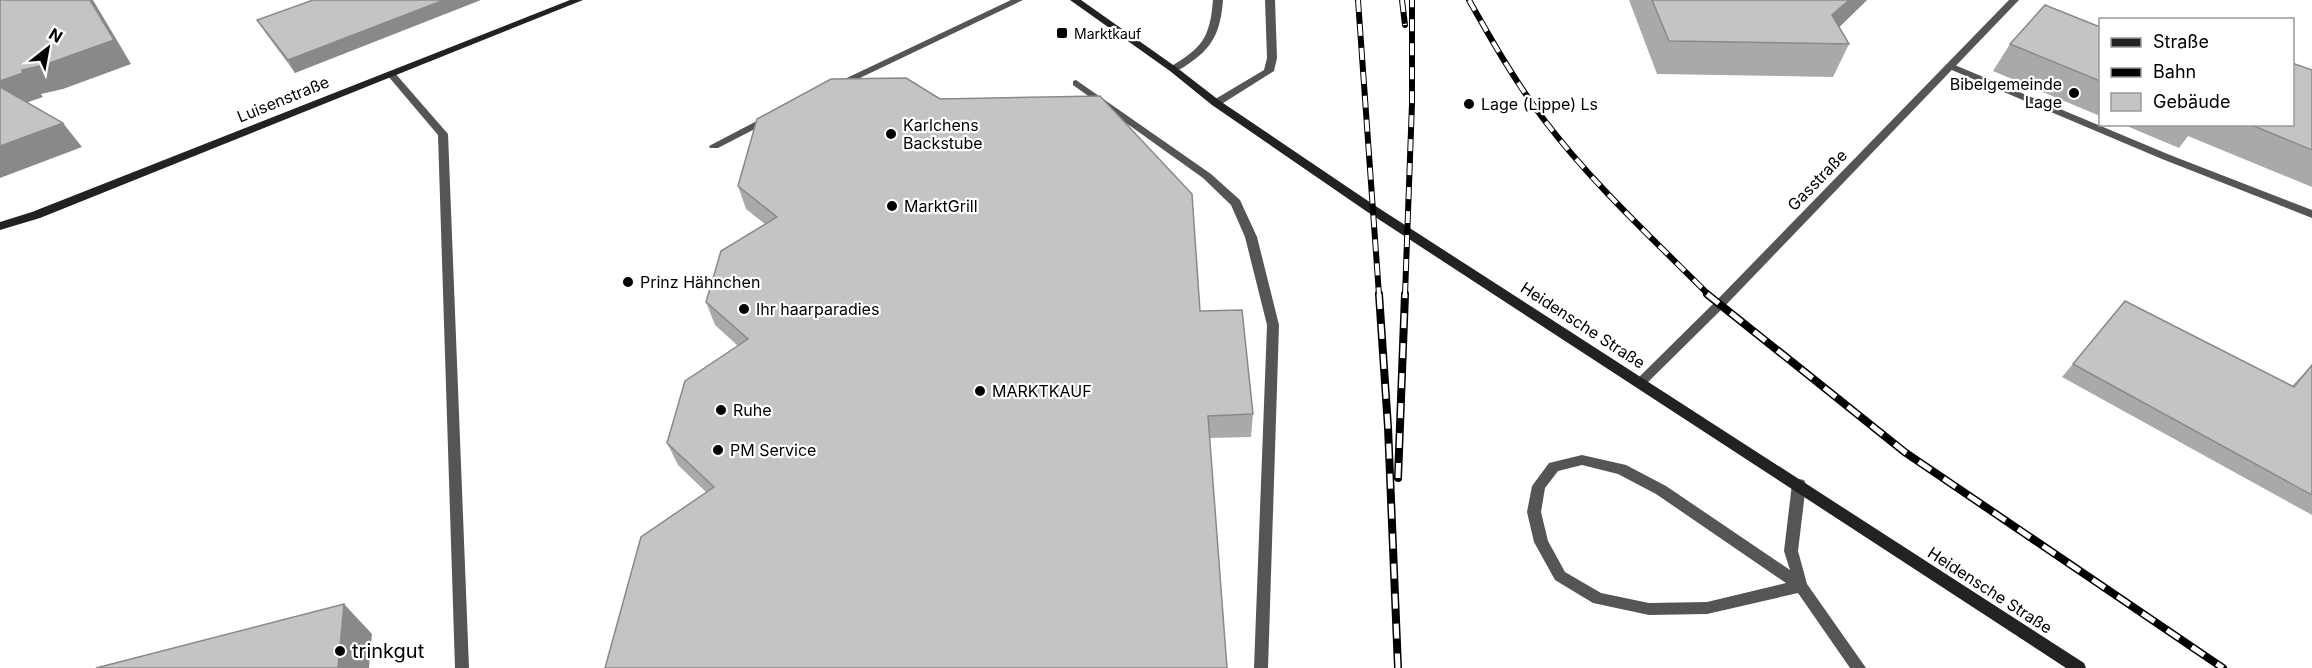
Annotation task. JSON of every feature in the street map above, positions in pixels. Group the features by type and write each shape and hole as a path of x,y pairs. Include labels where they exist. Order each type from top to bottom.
{"main road":[{"name":"Luisenstraße","path":"0,226 36,215 578,0"},
{"name":"Heidensche Straße","path":"1075,0 1173,69 1215,103 1380,213 2079,668"}],"street":[{"path":"823,93 1018,0"},
{"path":"1173,69 1202,53 1217,25 1218,0"},
{"path":"1215,103 1269,71 1272,58 1270,0"},
{"name":"Gasstraße","path":"1641,382 1719,305 2014,0"},
{"path":"1950,66 2155,153 2312,214"},
{"path":"392,74 443,134 462,668"},
{"path":"1076,83 1207,176 1236,203 1251,237 1273,325 1261,668"},
{"path":"714,146 783,111"},
{"path":"1582,460 1621,470 1661,490 1708,520 1801,586 1707,608 1649,609 1598,600 1560,576 1541,542 1534,512 1539,486 1554,467 1582,460"},
{"path":"1799,484 1791,551 1801,586 1859,668"}],"building":[{"path":"0,0 90,0 114,40 44,65 22,70 23,73 0,81"},
{"path":"313,0 444,0 288,60 257,20"},
{"path":"1652,0 1849,0 1832,15 1849,44 1669,41"},
{"path":"2045,5 2099,27 2099,81 2010,44"},
{"path":"2294,64 2312,70 2312,150 2254,126 2294,126"},
{"name":"MARKTKAUF","path":"906,78 940,99 1100,96 1192,194 1200,311 1242,310 1253,414 1208,416 1227,668 605,668 641,537 714,487 667,443 685,381 748,339 706,302 721,251 777,217 738,186 757,119 831,79"},
{"path":"0,87 63,123 0,146"},
{"path":"2125,301 2294,387 2312,365 2312,495 2073,364"},
{"path":"344,604 338,668 96,668"}],"railway":[{"path":"1358,0 1379,295"},
{"path":"1402,0 1405,25"},
{"path":"1405,295 1412,103 1412,0"},
{"path":"1469,0 1514,77 1534,107 1564,144 1624,211 1709,295"},
{"path":"1379,294 1388,427 1398,668"},
{"path":"1398,478 1405,294"},
{"path":"1707,294 1906,453 2223,668"}],"place":[{"name":"Marktkauf","path":"1062,33"},
{"name":"Bibelgemeinde Lage","path":"2074,93"},
{"name":"Lage (Lippe) Ls","path":"1469,104"},
{"name":"Karlchens Backstube","path":"891,134"},
{"name":"MarktGrill","path":"892,206"},
{"name":"Prinz Hähnchen","path":"628,282"},
{"name":"Ihr haarparadies","path":"744,309"},
{"name":"MARKTKAUF","path":"980,391"},
{"name":"Ruhe","path":"721,410"},
{"name":"PM Service","path":"718,450"},
{"name":"trinkgut","path":"340,651"}]}
